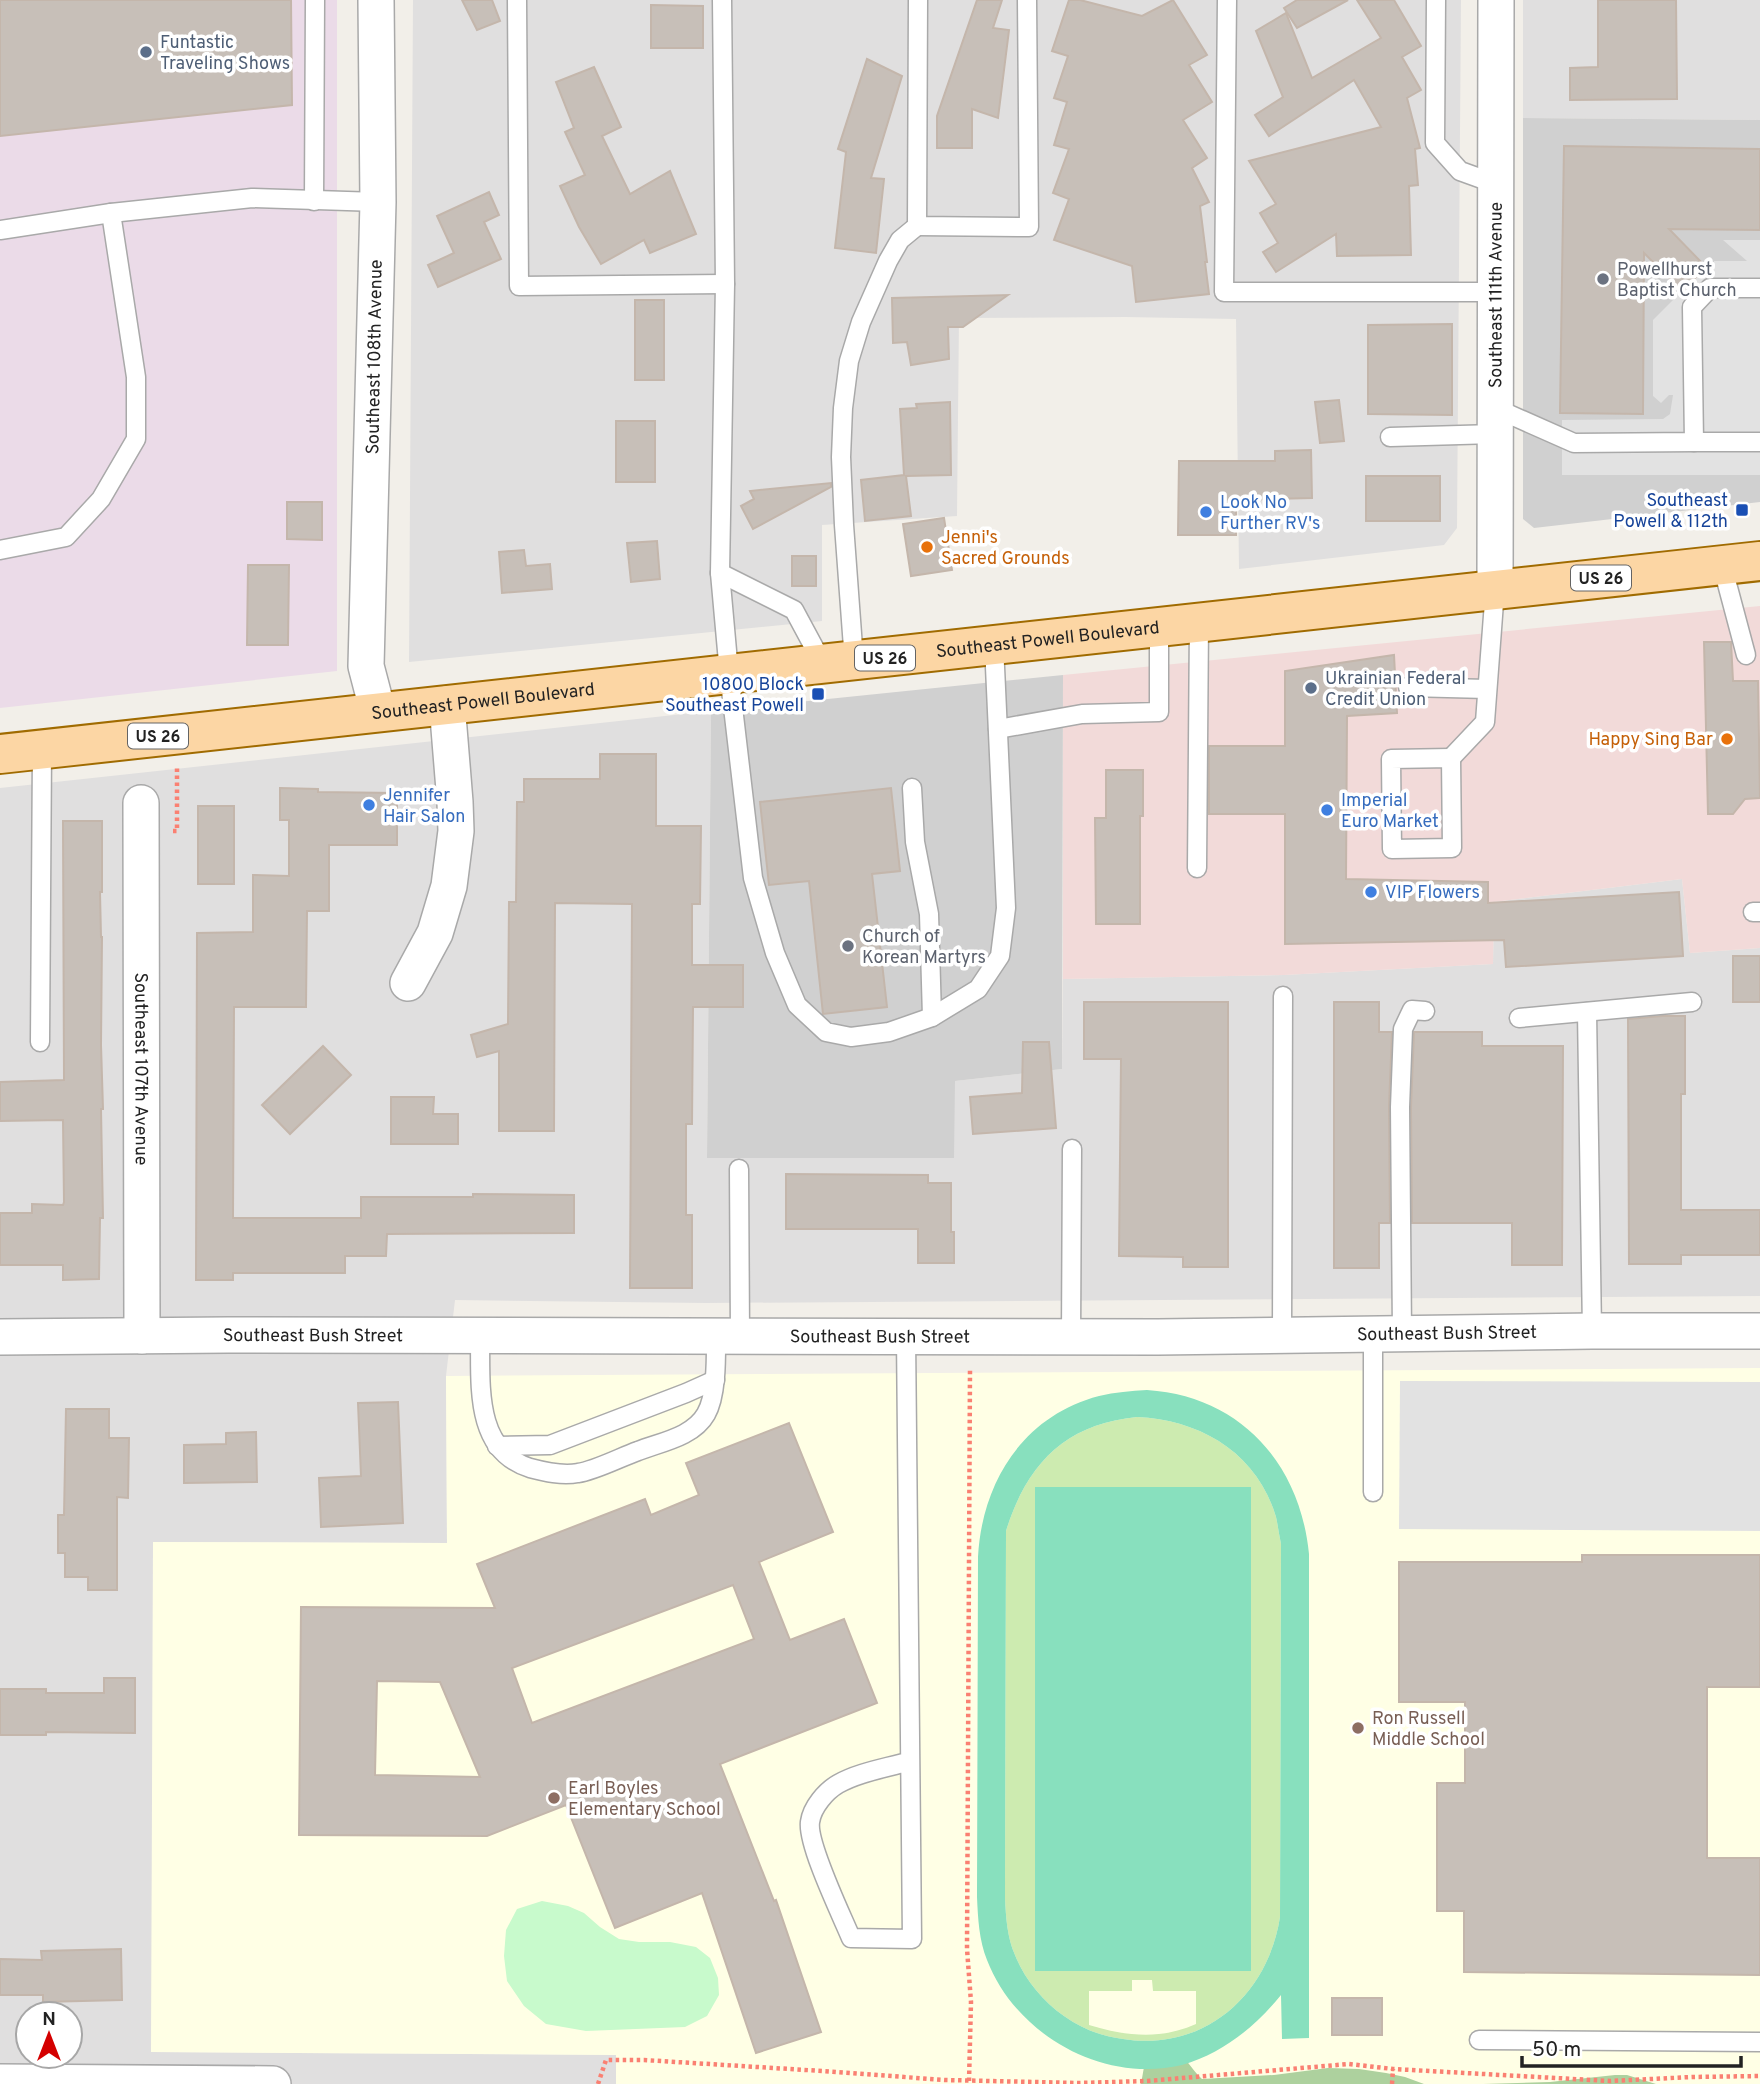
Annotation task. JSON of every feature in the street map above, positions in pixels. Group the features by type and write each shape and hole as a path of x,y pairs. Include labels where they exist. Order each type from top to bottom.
{"main road":[{"name":"Southeast Powell Boulevard","path":"0,754 1760,561"}],"street":[{"name":"Southeast 108th Avenue","path":"376,0 378,201 366,666 378,712"},
{"name":"Southeast 111th Avenue","path":"1495,589 1496,0"},
{"path":"408,983 435,933 449,886 456,811 447,704"},
{"name":"Southeast 107th Avenue","path":"141,803 142,1336"},
{"name":"Southeast Bush Street","path":"0,1337 1071,1337 1760,1331"},
{"path":"0,2082 273,2084"}],"lane":[{"path":"314,201 315,0"},
{"path":"517,0 519,286 725,284"},
{"path":"722,0 725,284 720,573 729,673 753,878 775,953 796,1005 826,1032 851,1037 889,1032 932,1017 978,989 1000,956 1006,908 995,645"},
{"path":"917,226 918,0"},
{"path":"839,662 844,525 841,457 849,360 861,322 888,261 900,240 917,226 1029,227 1027,0"},
{"path":"1227,0 1224,292 1495,292"},
{"path":"1436,0 1435,143 1460,171 1496,184"},
{"path":"0,230 111,213 252,198 378,201"},
{"path":"0,551 66,537 102,499 136,439 136,377 111,213"},
{"path":"1694,442 1692,307 1710,288 1760,288"},
{"path":"1390,437 1495,421 1574,443 1760,442"},
{"path":"1722,565 1746,655"},
{"path":"720,573 794,610 839,662"},
{"path":"1451,758 1391,759 1392,849 1452,848 1451,758 1485,723 1495,589"},
{"path":"1197,868 1199,622"},
{"path":"998,729 1082,714 1159,712 1159,627"},
{"path":"1408,687 1488,689"},
{"path":"40,1042 43,749"},
{"path":"912,788 915,842 929,914 932,1017"},
{"path":"1282,1336 1283,996"},
{"path":"1519,1018 1692,1002"},
{"path":"1373,1492 1374,1410 1387,1334 1403,1029 1412,1010 1425,1011"},
{"path":"1587,1012 1592,1331"},
{"path":"1071,1337 1072,1149"},
{"path":"480,1335 481,1397 485,1423 497,1446 518,1464 546,1473 578,1473 691,1431 707,1413 728,1335 739,1169"},
{"path":"906,1336 912,1939 851,1938 811,1840 810,1821 817,1805 838,1784 910,1761"},
{"path":"497,1446 550,1446 715,1380"},
{"path":"1479,2040 1760,2042"}],"path":[{"path":"969,2083 971,2001 967,1949 970,1337"},
{"path":"598,2084 606,2060 644,2060 969,2083 1120,2082 1349,2064 1610,2081 1760,2076"},
{"path":"1392,2084 1394,2069"}],"shaded area":[{"path":"0,0 337,0 337,671 0,708"},
{"path":"413,0 1461,0 1457,528 1444,545 1239,569 1236,319 959,318 957,516 822,525 822,621 409,662"},
{"path":"1523,0 1760,0 1760,120 1523,118"},
{"path":"1523,118 1760,120 1760,502 1534,528 1523,519"},
{"path":"1723,240 1760,240 1760,475 1562,475 1562,420 1663,419 1670,414 1673,395 1669,395 1661,403 1653,396 1653,320 1707,266 1714,266 1714,261 1747,261"},
{"path":"1760,606 1760,948 1690,953 1682,879 1494,902 1493,964 1284,975 1063,979 1063,675"},
{"path":"1063,675 1062,1069 955,1081 954,1158 707,1158 711,711"},
{"path":"711,711 707,1158 955,1081 1062,1069 1063,979 1284,975 1493,964 1494,902 1682,879 1690,953 1760,948 1760,1296 706,1303 455,1300 446,1376 447,1543 153,1542 152,2052 616,2055 616,2084 0,2084 0,788"},
{"path":"1760,1368 1760,2084 616,2084 616,2055 151,2052 153,1542 447,1543 446,1376"},
{"path":"1400,1381 1760,1382 1760,1531 1399,1529"}],"green space":[{"path":"1147,1390 1180,1395 1210,1405 1237,1421 1260,1440 1293,1491 1303,1521 1309,1554 1309,2038 1282,2039 1281,1995 1249,2028 1211,2054 1182,2065 1152,2069 1122,2067 1093,2060 1066,2048 1041,2031 1019,2011 1000,1987 984,1952 977,1897 978,1557 981,1529 988,1503 998,1478 1012,1456 1028,1436 1049,1419 1072,1406 1099,1396","holes":["1137,1417 1161,1420 1204,1433 1241,1458 1267,1494 1276,1517 1281,1544 1280,1917 1273,1945 1262,1971 1246,1993 1227,2012 1205,2027 1180,2036 1153,2041 1107,2036 1064,2016 1049,2004 1029,1981 1012,1948 1005,1898 1006,1531 1025,1486 1052,1451 1069,1438 1112,1421"]},
{"path":"1137,1417 1161,1420 1204,1433 1223,1444 1241,1458 1267,1494 1276,1517 1281,1544 1280,1917 1273,1945 1262,1971 1246,1993 1227,2012 1205,2027 1180,2036 1153,2041 1123,2039 1092,2031 1071,2021 1049,2004 1029,1981 1012,1948 1005,1898 1006,1531 1025,1486 1052,1451 1089,1428","holes":["1132,1980 1152,1980 1153,1991 1196,1991 1196,2024 1170,2032 1143,2035 1089,2025 1089,1991 1132,1991"]},
{"path":"1035,1487 1251,1487 1251,1971 1035,1971"},
{"path":"542,1901 568,1906 584,1913 619,1939 670,1942 696,1947 710,1958 718,1978 719,1995 707,2016 685,2027 586,2031 546,2024 524,2006 507,1981 504,1956 506,1930 517,1909"},
{"path":"1183,2057 1202,2079 1274,2075 1328,2068 1386,2073 1424,2084 1141,2084 1144,2067"},
{"path":"1627,2075 1656,2084 1483,2084 1550,2082"}],"building":[{"name":"Funtastic Traveling Shows","path":"0,0 291,0 292,105 0,136"},
{"path":"462,0 492,0 500,21 477,30"},
{"path":"977,0 1002,0 993,28 1009,30 998,118 972,109 972,148 937,148 937,116"},
{"path":"1069,0 1080,0 1142,16 1173,0 1207,55 1189,65 1212,102 1183,120 1207,158 1192,168 1209,202 1200,206 1209,294 1136,302 1132,266 1054,240 1069,199 1053,193 1069,149 1054,145 1067,102 1054,98 1068,56 1052,51"},
{"path":"1297,0 1348,0 1297,28 1284,8"},
{"path":"1357,0 1394,0 1421,46 1402,57 1421,90 1407,98 1420,148 1415,149 1418,185 1409,186 1411,255 1337,256 1336,234 1276,272 1263,252 1278,243 1260,213 1276,204 1249,161 1381,127 1354,80 1269,136 1255,115 1283,97 1256,31 1286,13 1312,78 1381,38"},
{"path":"1598,0 1676,0 1677,99 1570,100 1570,68 1598,67"},
{"path":"651,5 703,6 703,48 651,48"},
{"path":"867,59 902,76 871,178 884,179 876,253 835,248 846,152 838,149"},
{"path":"594,67 621,127 602,136 630,194 670,171 696,234 650,253 644,240 601,264 579,227 560,186 585,175 565,132 574,128 556,82"},
{"name":"Powellhurst Baptist Church","path":"1564,146 1760,149 1760,230 1669,229 1706,267 1682,291 1644,253 1643,414 1560,413"},
{"path":"489,192 499,215 484,222 501,259 438,287 428,265 454,253 437,216"},
{"path":"1008,295 963,327 948,327 949,359 911,365 907,342 893,343 892,298"},
{"path":"635,300 664,300 664,380 635,380"},
{"path":"1452,324 1452,415 1368,414 1368,325"},
{"path":"1339,400 1344,441 1320,443 1315,402"},
{"path":"950,402 951,475 906,476 911,516 865,521 861,480 904,475 900,409 917,408 916,404"},
{"path":"616,421 655,421 655,482 616,482"},
{"path":"1311,450 1312,498 1236,500 1236,535 1178,535 1179,461 1275,461 1275,451"},
{"path":"1366,476 1440,476 1440,521 1366,521"},
{"path":"831,483 831,487 753,529 741,506 754,499 750,491"},
{"path":"287,502 322,502 322,540 287,539"},
{"name":"Jenni's Sacred Grounds","path":"944,518 952,570 911,576 903,524"},
{"path":"657,541 660,579 631,582 627,543"},
{"path":"524,550 526,566 550,564 552,589 502,593 499,552"},
{"path":"792,556 816,556 816,586 792,586"},
{"path":"248,565 289,565 288,645 247,645"},
{"path":"1704,642 1731,642 1733,681 1758,681 1760,798 1745,799 1733,814 1708,814"},
{"path":"1394,655 1397,713 1347,716 1346,879 1488,882 1488,903 1679,892 1683,956 1506,967 1504,940 1285,944 1285,814 1209,814 1209,746 1285,746 1285,671"},
{"path":"600,754 656,754 656,826 701,826 700,904 692,904 692,965 743,965 743,1007 693,1007 692,1124 686,1124 686,1215 692,1215 692,1288 630,1288 632,904 555,903 554,1131 499,1131 499,1051 477,1057 471,1035 508,1024 509,902 516,902 517,802 524,802 524,779 600,779"},
{"path":"1106,770 1143,770 1143,816 1140,816 1140,924 1096,924 1095,818 1106,818"},
{"path":"280,788 318,789 318,792 397,793 397,845 329,845 329,911 307,911 306,1007 234,1007 233,1218 361,1218 361,1197 574,1195 574,1233 387,1234 386,1256 345,1256 345,1273 233,1273 233,1280 196,1280 197,933 253,932 253,875 289,876 289,820 280,820"},
{"name":"Church of Korean Martyrs","path":"891,788 900,871 872,874 887,1007 823,1014 809,881 769,885 760,802"},
{"path":"198,806 234,806 234,884 198,884"},
{"path":"63,821 102,821 100,892 103,1218 100,1218 99,1279 63,1280 63,1265 0,1265 0,1213 32,1213 32,1204 63,1205 64,1202 63,1120 0,1121 0,1082 64,1080"},
{"path":"1733,956 1760,956 1760,1002 1733,1002"},
{"path":"1084,1002 1228,1002 1228,1267 1183,1267 1183,1257 1119,1256 1121,1059 1084,1059"},
{"path":"1334,1002 1379,1002 1379,1032 1392,1032 1389,1107 1390,1223 1379,1223 1379,1268 1334,1268"},
{"path":"1685,1016 1685,1094 1681,1094 1681,1210 1760,1210 1760,1255 1681,1255 1681,1264 1629,1264 1628,1019"},
{"path":"1414,1032 1482,1032 1482,1046 1563,1046 1562,1265 1512,1265 1512,1223 1412,1223 1411,1107"},
{"path":"1023,1042 1049,1042 1056,1128 973,1134 970,1097 1022,1093"},
{"path":"323,1046 351,1075 290,1134 262,1105"},
{"path":"391,1097 434,1097 433,1114 458,1114 458,1144 391,1144"},
{"path":"786,1174 928,1175 928,1183 951,1183 954,1263 918,1263 918,1229 786,1229"},
{"path":"398,1402 403,1523 321,1527 319,1478 361,1476 358,1403"},
{"path":"66,1409 109,1409 109,1438 129,1438 128,1498 117,1497 117,1590 88,1590 88,1577 65,1577 65,1553 58,1553 58,1515 64,1515"},
{"path":"789,1423 833,1532 759,1562 790,1640 844,1619 877,1703 720,1764 774,1901 776,1900 821,2032 756,2053 702,1893 615,1928 566,1805 487,1836 299,1835 301,1607 495,1608 477,1564 645,1499 651,1515 699,1495 686,1463","holes":["733,1585 754,1639 532,1723 512,1668","377,1681 440,1682 480,1777 375,1775"]},
{"path":"256,1432 257,1482 184,1483 184,1445 226,1444 226,1433"},
{"path":"1582,1555 1760,1555 1760,1687 1707,1687 1707,1858 1760,1858 1760,1975 1464,1972 1464,1911 1437,1911 1437,1783 1465,1783 1465,1702 1399,1702 1399,1562 1582,1562"},
{"path":"104,1678 135,1678 135,1733 46,1732 46,1735 0,1735 0,1689 46,1689 46,1693 104,1693"},
{"path":"121,1949 122,2000 43,2000 43,1995 0,1995 0,1959 42,1960 41,1951"},
{"path":"1332,1998 1382,1998 1382,2035 1332,2035"}],"place":[{"name":"Funtastic Traveling Shows","path":"146,52"},
{"name":"Powellhurst Baptist Church","path":"1603,279"},
{"name":"Southeast Powell & 112th","path":"1742,510"},
{"name":"Look No Further RV's","path":"1206,512"},
{"name":"Jenni's Sacred Grounds","path":"927,547"},
{"name":"Ukrainian Federal Credit Union","path":"1311,688"},
{"name":"10800 Block Southeast Powell","path":"818,694"},
{"name":"Happy Sing Bar","path":"1727,739"},
{"name":"Jennifer Hair Salon","path":"369,805"},
{"name":"Imperial Euro Market","path":"1327,810"},
{"name":"VIP Flowers","path":"1371,892"},
{"name":"Church of Korean Martyrs","path":"848,946"},
{"name":"Ron Russell Middle School","path":"1358,1728"},
{"name":"Earl Boyles Elementary School","path":"554,1798"}]}
